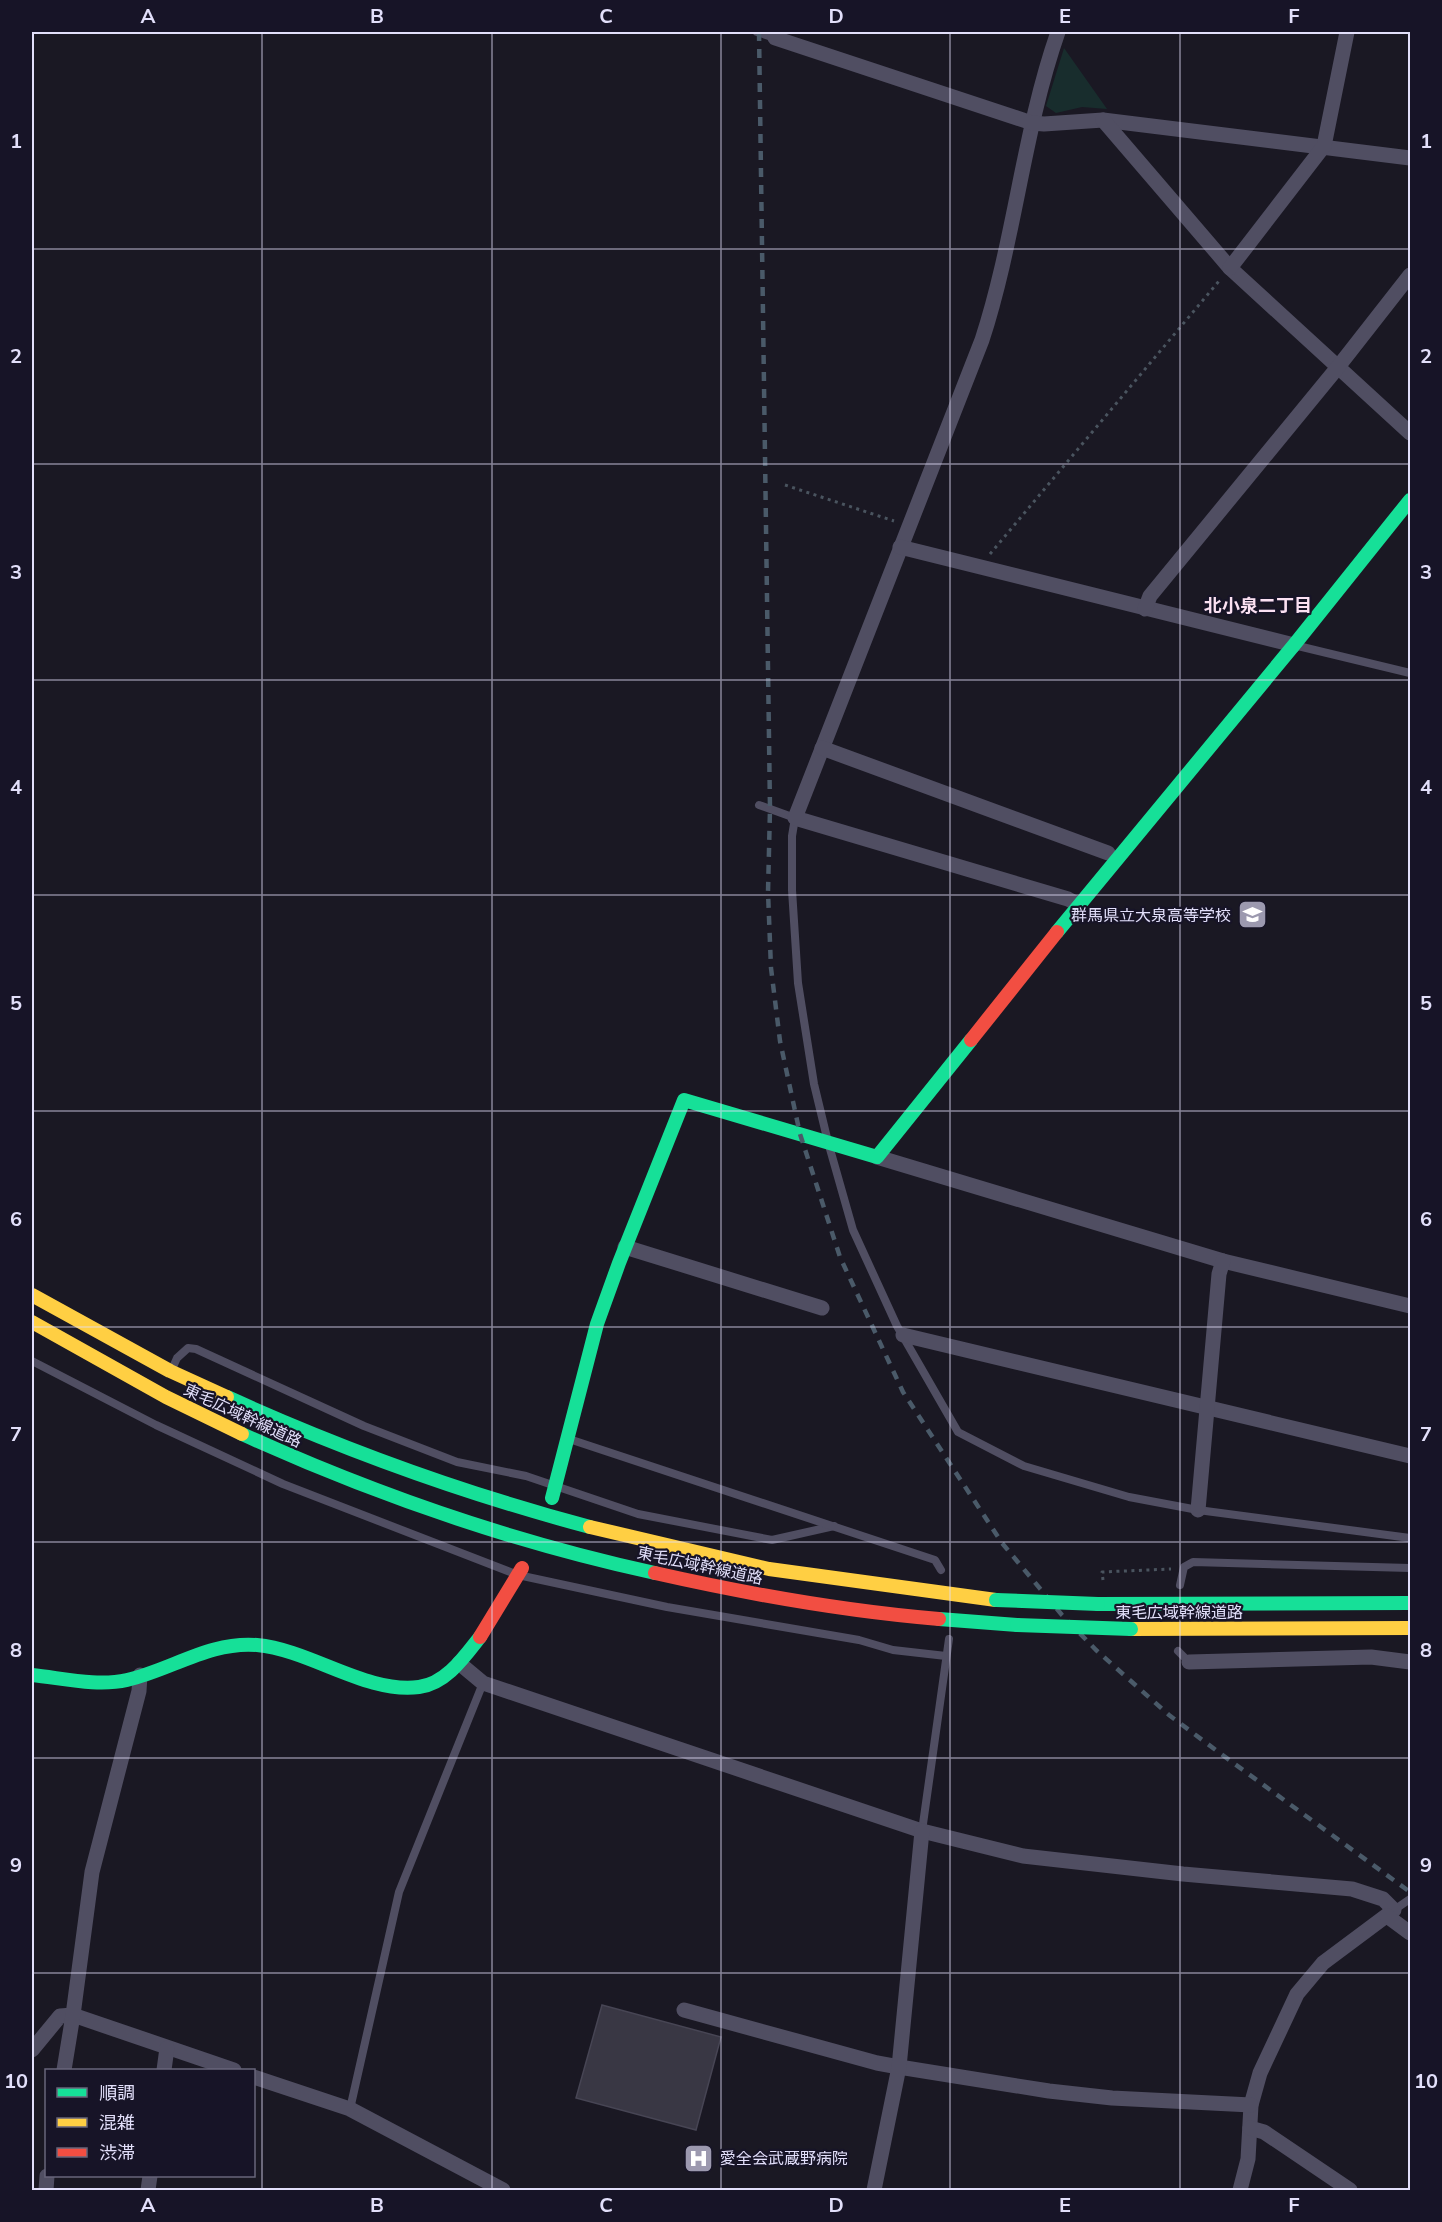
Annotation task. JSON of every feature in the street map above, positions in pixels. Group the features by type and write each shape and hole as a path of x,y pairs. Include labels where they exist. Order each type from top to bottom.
{"main road":[{"path":"553,1492 597,1324 684,1100 877,1156 1410,500"},
{"name":"東毛広域幹線道路","path":"32,1295 170,1371 260,1412 428,1478 511,1506 635,1539 769,1569 996,1600 1098,1604 1410,1603"},
{"name":"東毛広域幹線道路","path":"32,1322 160,1395 247,1437 394,1498 522,1540 664,1576 818,1605 934,1619 1017,1625 1131,1629 1410,1628"},
{"path":"32,1675 125,1681 185,1657 237,1645 292,1651 376,1683 400,1688 425,1686 443,1677 459,1663 482,1635 520,1572"}],"street":[{"path":"1058,32 1032,123 992,308 982,340 795,818 1068,899 1079,905"},
{"path":"1230,268 1324,146 1347,32"},
{"path":"776,38 1032,123 1103,120 1410,158"},
{"path":"1103,120 1230,268 1410,433"},
{"path":"1145,609 1150,596 1338,367 1410,275"},
{"path":"900,547 1294,645"},
{"path":"822,748 1108,853"},
{"path":"877,1156 1223,1261 1410,1306"},
{"path":"626,1247 822,1308"},
{"path":"1198,1510 1223,1261"},
{"path":"903,1335 1410,1456"},
{"path":"1183,1656 1371,1657 1410,1662"},
{"path":"459,1663 483,1683 922,1831 1023,1856 1183,1874 1352,1888 1383,1899 1391,1913 1410,1934"},
{"path":"64,2069 74,2015 92,1872 139,1691 140,1675"},
{"path":"874,2190 899,2067 922,1831"},
{"path":"1240,2190 1248,2159 1251,2105 1260,2073 1297,1994 1323,1964 1391,1913"},
{"path":"684,2010 899,2067 1049,2091 1112,2098 1251,2105"},
{"path":"32,2050 60,2016 74,2015 167,2049 231,2069"},
{"path":"164,2069 167,2049"},
{"path":"255,2077 350,2109 503,2190"},
{"path":"1250,2128 1264,2132 1350,2190"}],"lane":[{"path":"757,32 776,38"},
{"path":"1294,645 1410,673"},
{"path":"759,805 795,818 792,836 792,890 798,983 814,1084 853,1230 903,1335 958,1432 1024,1466 1129,1497 1198,1510 1410,1538"},
{"path":"170,1371 177,1358 188,1348 196,1349 364,1426 457,1462 525,1476 553,1492 638,1514 772,1540 834,1527"},
{"path":"32,1361 156,1425 284,1484 520,1572 667,1607 859,1640 893,1650 946,1656"},
{"path":"567,1439 935,1560 941,1570"},
{"path":"1180,1585 1184,1567 1193,1562 1410,1568"},
{"path":"922,1831 949,1639"},
{"path":"350,2109 399,1892 483,1683"},
{"path":"1391,1913 1410,1899"}],"path":[{"path":"978,567 1230,268"},
{"path":"785,484 908,526"},
{"path":"1114,1580 1102,1580 1102,1572 1163,1571"}],"green space":[{"path":"1064,48 1107,109 1082,107 1056,113 1046,106"}],"building":[{"path":"602,2005 721,2037 696,2130 576,2098"}],"railway":[{"path":"759,32 770,809 768,892 771,968 780,1041 800,1134 840,1257 903,1392 1002,1543 1062,1615 1096,1650 1169,1715 1410,1892"}],"traffic: fast":[{"path":"1057,932 1294,645 1410,500"},
{"path":"552,1498 597,1324 684,1100 877,1157 971,1040"},
{"path":"227,1397 406,1470 590,1527"},
{"path":"242,1434 342,1477 445,1514 549,1547 655,1573"},
{"path":"996,1600 1098,1604"},
{"path":"1098,1604 1410,1603"},
{"path":"939,1619 1017,1625"},
{"path":"1017,1625 1131,1629"},
{"path":"32,1675 92,1682 116,1682 223,1647 257,1645 298,1655 379,1684 419,1687 429,1685 446,1675 480,1637"}],"traffic: slow":[{"path":"32,1295 170,1371 227,1397"},
{"path":"32,1322 166,1397 242,1434"},
{"path":"590,1527 769,1569 996,1600"},
{"path":"1131,1629 1410,1628"}],"traffic: jam":[{"path":"971,1040 1057,932"},
{"path":"480,1637 522,1568"},
{"path":"655,1573 796,1601 939,1619"}],"place":[{"name":"群馬県立大泉高等学校","path":"1252,915"},
{"name":"愛全会武蔵野病院","path":"699,2158"}],"district":[{"name":"北小泉二丁目","path":"1258,605"}]}
